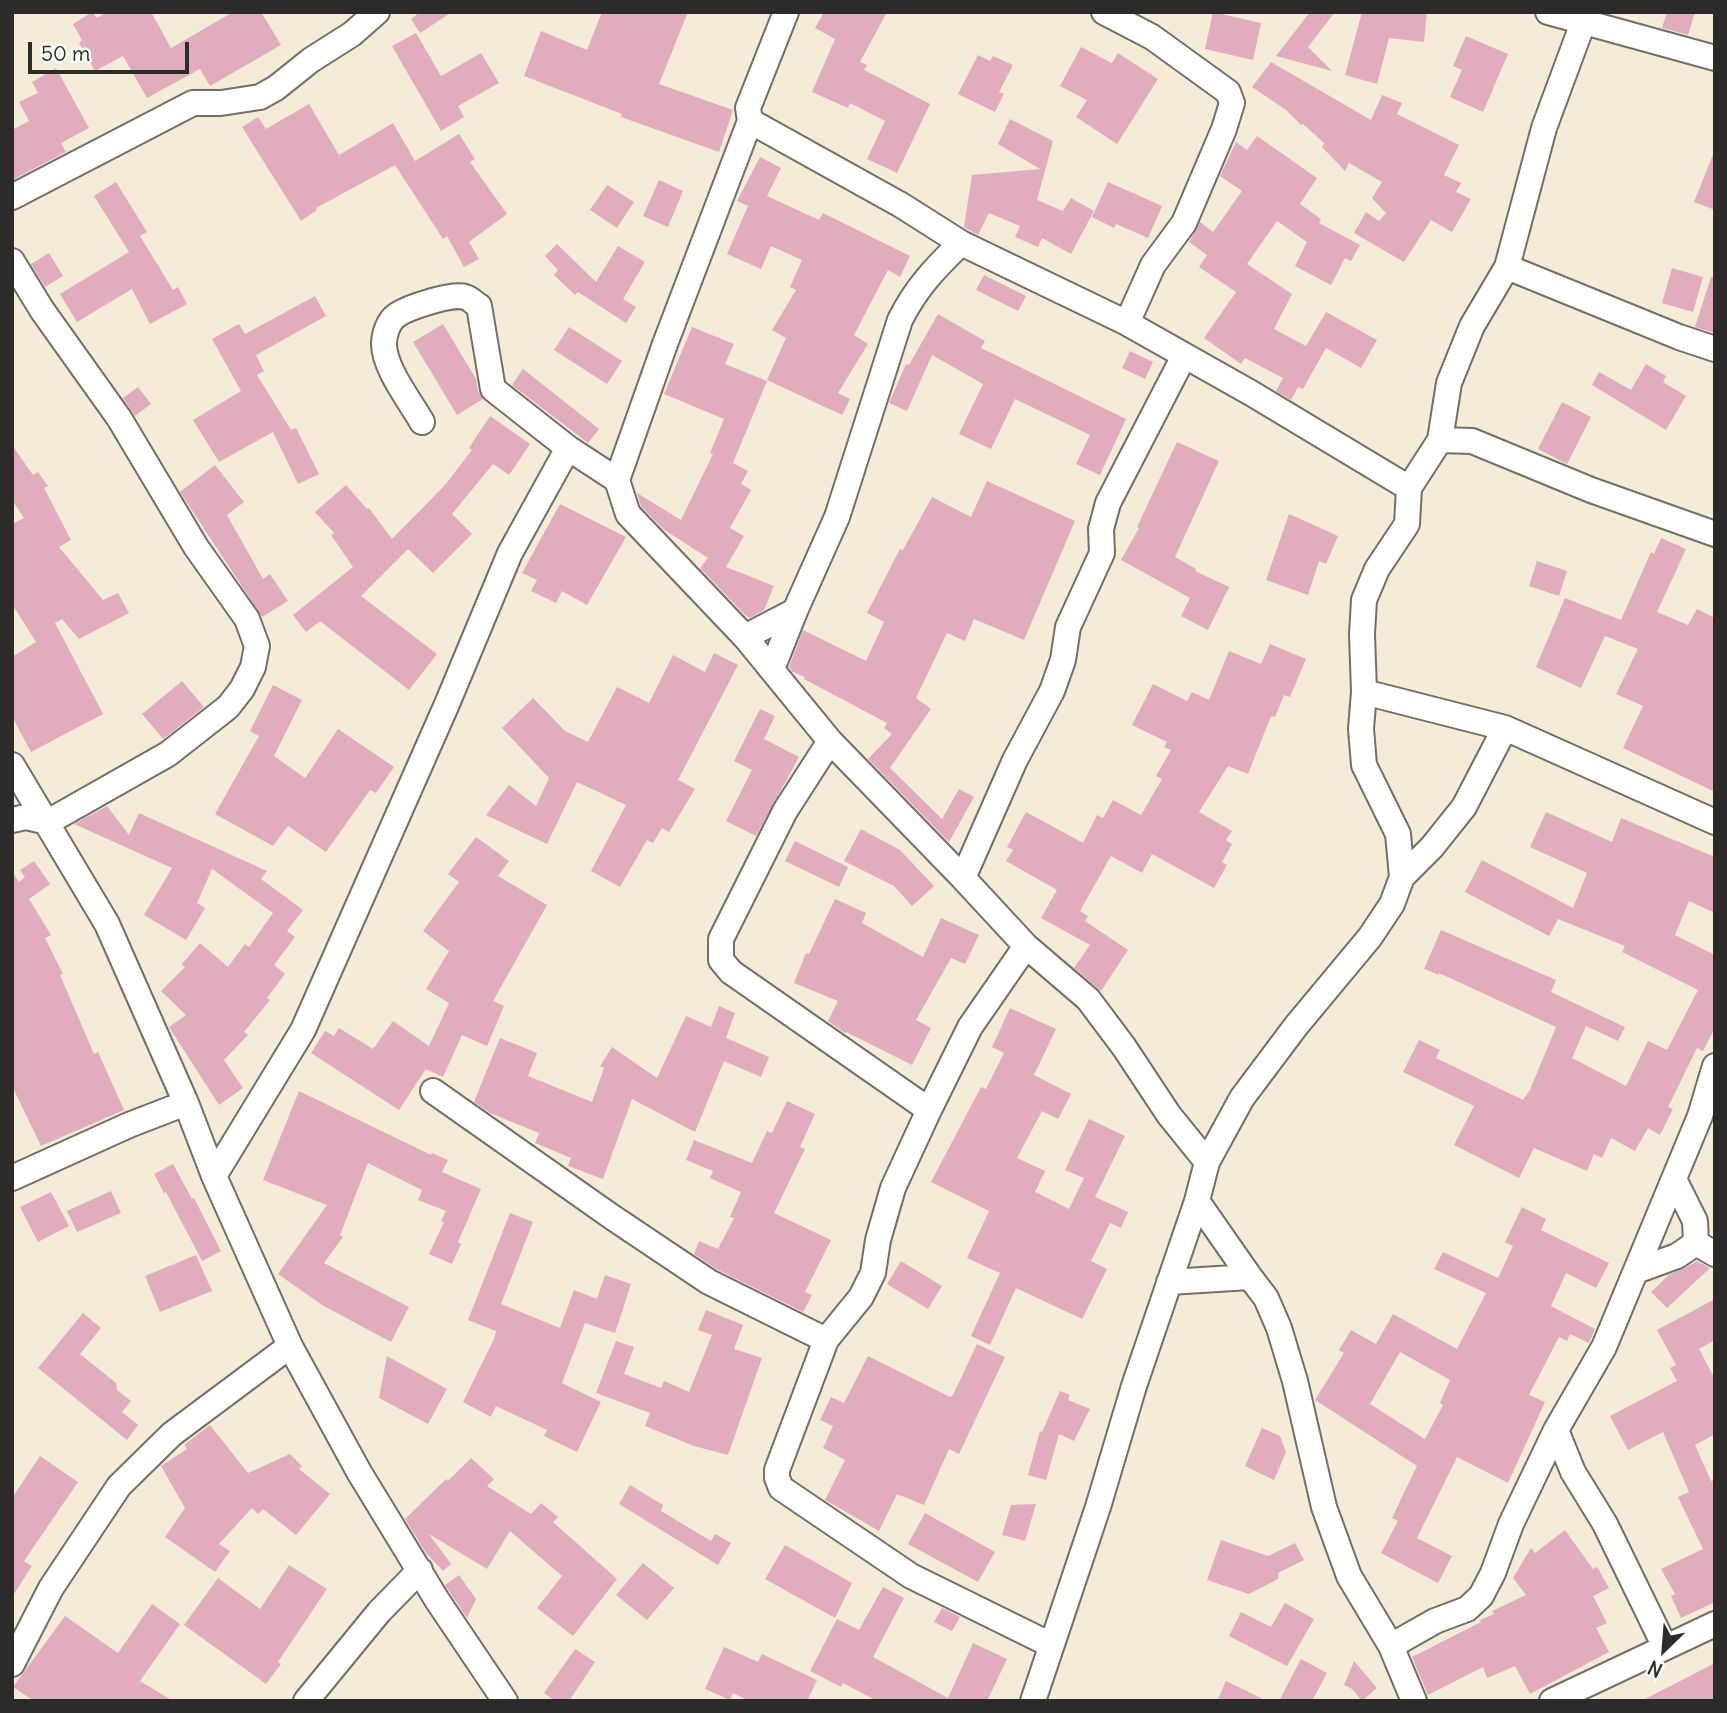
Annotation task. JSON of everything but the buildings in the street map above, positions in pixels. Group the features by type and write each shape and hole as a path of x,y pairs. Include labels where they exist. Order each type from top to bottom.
{"street":[{"path":"12,197 193,103 221,103 260,97 352,34 377,12"},
{"path":"786,12 748,108 750,121 665,344 617,480 628,514 745,637 830,741 1026,946 1088,999 1169,1115 1207,1162"},
{"path":"1104,12 1152,37 1228,92 1232,103 1224,129 1184,223 1153,265 1127,323"},
{"path":"1548,12 1585,17 1715,58"},
{"path":"1402,877 1398,835 1364,765 1361,729 1364,692 1364,600 1377,569 1407,524 1409,488 1440,440 1448,383 1472,326 1507,267 1544,128 1585,17"},
{"path":"750,121 901,205 961,243 1127,323 1409,488"},
{"path":"772,669 837,517 900,320 913,294 961,243"},
{"path":"12,261 41,310 119,418 196,547 247,619 257,646 253,667 242,689 228,707 168,754 48,822 26,817 12,820"},
{"path":"1507,267 1715,349"},
{"path":"422,422 386,359 384,342 388,326 396,316 430,303 450,296 466,297 478,306 493,389 568,448 617,480"},
{"path":"963,878 1015,761 1052,691 1063,660 1068,627 1102,553 1101,529 1108,503 1184,356"},
{"path":"1445,410 1472,441"},
{"path":"1440,440 1472,441 1591,490 1715,534"},
{"path":"214,1176 303,1030 447,704 510,553 568,448"},
{"path":"745,637 795,611"},
{"path":"1364,692 1505,728 1715,822"},
{"path":"1033,1701 1098,1507 1134,1386 1207,1162 1242,1098 1370,937 1392,904 1402,877 1432,847 1464,807 1505,728"},
{"path":"830,741 785,811 722,939 721,960 731,972 929,1110"},
{"path":"12,765 107,923 186,1103 214,1176 290,1346 359,1472 437,1600 505,1701"},
{"path":"1026,946 970,1027 929,1110 893,1188 878,1240 873,1273 861,1297 827,1340 777,1470 777,1478 781,1488 911,1576 1051,1645"},
{"path":"1391,1646 1435,1621 1467,1609 1481,1596 1493,1573 1511,1524 1556,1430 1604,1348 1674,1179 1708,1119 1715,1066"},
{"path":"433,1091 709,1282 827,1340"},
{"path":"12,1178 186,1103"},
{"path":"1636,1271 1705,1249 1695,1221 1674,1179"},
{"path":"1196,1201 1266,1298 1279,1328 1294,1381 1324,1507 1349,1576 1391,1646 1414,1701"},
{"path":"1169,1282 1250,1277"},
{"path":"12,1664 51,1588 119,1486 172,1434 290,1346"},
{"path":"1556,1430 1573,1472 1605,1524 1665,1647"},
{"path":"1534,1476 1573,1472"},
{"path":"306,1701 379,1612 420,1570"},
{"path":"1552,1701 1715,1624"}]}
